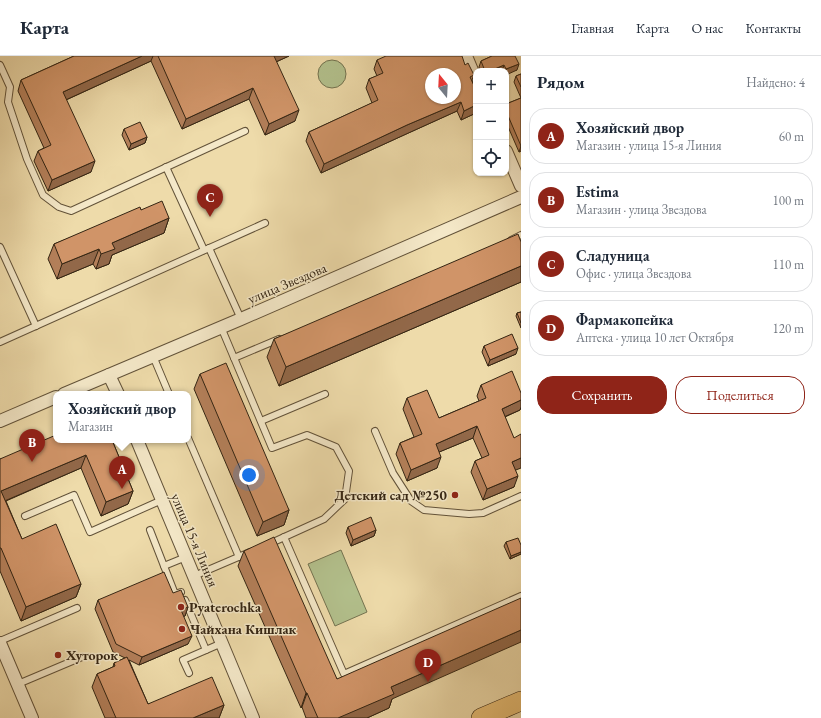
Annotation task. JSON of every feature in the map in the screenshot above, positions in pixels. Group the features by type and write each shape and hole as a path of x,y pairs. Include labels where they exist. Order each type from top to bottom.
{"main road":[{"path":"481,718 521,701"}],"street":[{"path":"466,56 473,73"},
{"path":"509,158 521,186"},
{"name":"улица Звездова","path":"71,391 241,319 521,197"},
{"path":"109,374 117,391"},
{"path":"0,421 53,398"},
{"name":"улица 15-я Линия","path":"138,443 253,718"},
{"path":"0,642 32,718"}],"lane":[{"path":"0,65 10,87 8,102 27,159 43,195 59,206 71,211 245,131"},
{"path":"166,167 241,319"},
{"path":"0,342 265,223"},
{"path":"507,242 521,235"},
{"path":"0,247 36,326"},
{"path":"221,327 272,448 306,435 336,447 349,471 345,499 324,519 265,546"},
{"path":"234,358 284,337"},
{"path":"153,356 168,391"},
{"path":"261,422 325,394"},
{"path":"375,431 393,473 411,501 424,510 469,514 483,513 521,496"},
{"path":"190,443 239,557"},
{"path":"25,516 74,496 90,532 162,500"},
{"path":"150,530 174,594 182,592 206,650"},
{"path":"284,537 344,674 521,596"},
{"path":"194,576 258,548"},
{"path":"164,566 186,558"},
{"path":"0,642 77,608"},
{"path":"189,673 183,660 222,643"},
{"path":"18,684 82,657"}],"green space":[{"path":"332,60 342,64 346,74 342,84 332,88 322,84 318,74 322,64"},
{"path":"341,550 367,612 335,626 308,564"}],"building":[{"path":"74,56 142,56 63,92 95,161 52,180 38,151 51,145 21,80"},
{"path":"158,56 274,56 299,110 269,124 253,88 186,119"},
{"path":"386,56 462,56 465,65 468,63 473,73 473,76 470,77 473,84 473,106 464,111 461,102 461,68 425,68 425,104 456,104 407,125 324,164 309,132 378,100 369,79 383,73 377,60"},
{"path":"492,56 515,56 519,64 509,68 506,68 504,65 497,68 484,68 481,61"},
{"path":"521,74 521,87 516,76"},
{"path":"521,98 521,146 509,118 509,103"},
{"path":"140,122 147,137 131,144 124,129"},
{"path":"162,201 169,218 112,243 115,249 101,254 99,249 62,264 54,244 140,207 141,210"},
{"path":"518,234 521,242 521,266 286,367 274,339"},
{"path":"521,312 521,323 517,313"},
{"path":"512,334 518,348 490,360 484,346"},
{"path":"226,363 289,510 263,522 200,374"},
{"path":"512,371 521,393 521,400 502,409 514,438 521,434 521,458 512,462 518,476 487,489 475,461 489,455 477,426 436,444 441,457 411,470 400,443 422,434 407,398 427,390 439,418 486,398 481,385"},
{"path":"53,436 53,443 113,443 133,491 106,502 86,455 1,491 22,539 56,524 81,584 26,607 0,548 0,459"},
{"path":"371,517 376,530 353,540 348,527"},
{"path":"274,537 337,679 521,598 521,630 391,687 394,694 338,718 318,718 244,551"},
{"path":"518,538 521,545 521,552 511,556 506,542"},
{"path":"164,572 173,593 181,590 188,607 181,610 192,636 142,657 116,644 98,600"},
{"path":"127,657 148,704 212,677 224,705 193,718 116,718 97,674 115,666 114,663"}],"place":[{"name":"Сладуница","path":"210,217"},
{"name":"Estima","path":"32,462"},
{"name":"Хозяйский двор","path":"122,489"},
{"name":"Детский сад №250","path":"455,495"},
{"name":"Pyaterochka","path":"181,607"},
{"name":"Чайхана Кишлак","path":"182,629"},
{"name":"Хуторок","path":"58,655"},
{"name":"Фармакопейка","path":"428,682"}]}
